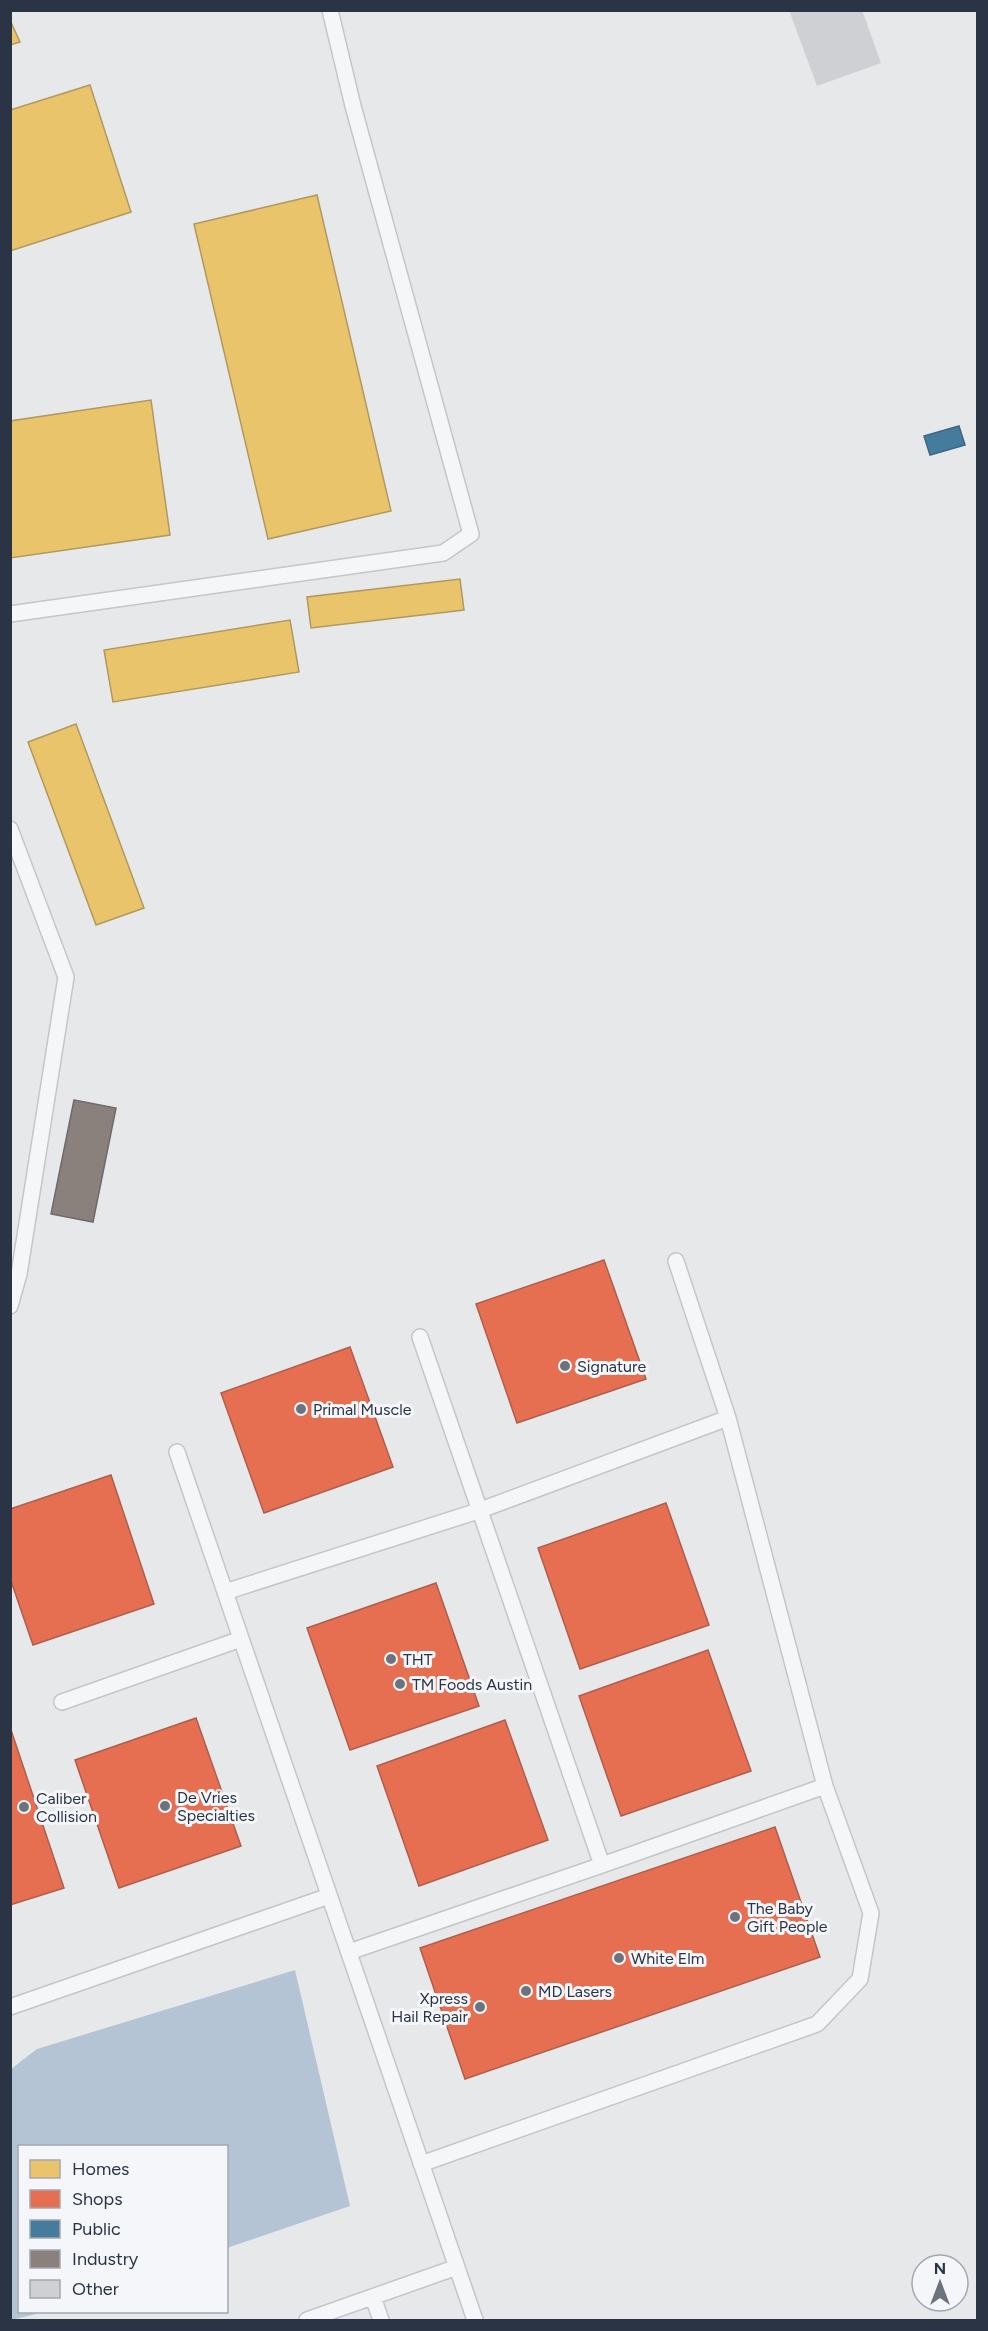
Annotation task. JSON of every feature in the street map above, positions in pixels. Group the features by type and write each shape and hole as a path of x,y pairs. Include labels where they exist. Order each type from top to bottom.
{"lane":[{"path":"10,614 443,553 471,534 353,106 330,10"},
{"path":"10,829 66,977 19,1274 10,1306"},
{"path":"421,2164 817,2024 860,1979 871,1913 825,1786 728,1418 676,1262"},
{"path":"420,1337 478,1512 602,1865"},
{"path":"225,1592 478,1512 728,1418"},
{"path":"177,1452 475,2320"},
{"path":"62,1702 241,1639"},
{"path":"349,1952 825,1786"},
{"path":"10,2007 329,1896"},
{"path":"307,2320 457,2267"},
{"path":"373,2297 381,2320"}],"water":[{"path":"295,1970 350,2206 228,2248 228,2145 18,2145 18,2313 40,2313 11,2320 11,2069 37,2049"}],"building: Homes":[{"path":"10,20 20,42 10,45"},
{"path":"90,85 131,212 10,251 10,110"},
{"path":"317,195 391,511 268,539 194,224"},
{"path":"151,400 170,535 10,558 10,421"},
{"path":"460,579 464,610 311,628 307,597"},
{"path":"290,620 299,672 113,702 104,650"},
{"path":"76,724 144,908 96,925 28,742"}],"building: Shops":[{"path":"604,1260 646,1379 517,1423 476,1304"},
{"path":"350,1347 393,1467 264,1513 221,1393"},
{"path":"111,1475 154,1604 33,1645 10,1578 10,1509"},
{"path":"666,1503 709,1625 580,1669 538,1548"},
{"path":"436,1583 479,1706 350,1750 307,1628"},
{"path":"708,1650 751,1771 621,1816 579,1696"},
{"path":"196,1718 241,1846 119,1888 75,1760"},
{"path":"505,1720 548,1840 419,1886 377,1766"},
{"name":"Caliber Collision","path":"10,1727 64,1888 10,1905"},
{"path":"775,1827 820,1957 465,2079 420,1948"}],"building: Public":[{"path":"959,426 965,445 930,455 924,436"}],"building: Industry":[{"path":"74,1100 116,1108 93,1222 51,1214"}],"building: Other":[{"path":"789,10 862,10 881,63 817,86"}],"place":[{"name":"Signature","path":"565,1366"},
{"name":"Primal Muscle","path":"301,1409"},
{"name":"THT","path":"391,1659"},
{"name":"TM Foods Austin","path":"400,1684"},
{"name":"De Vries Specialties","path":"165,1806"},
{"name":"Caliber Collision","path":"24,1807"},
{"name":"The Baby Gift People","path":"735,1917"},
{"name":"White Elm","path":"619,1958"},
{"name":"MD Lasers","path":"526,1991"},
{"name":"Xpress Hail Repair","path":"480,2007"}]}
